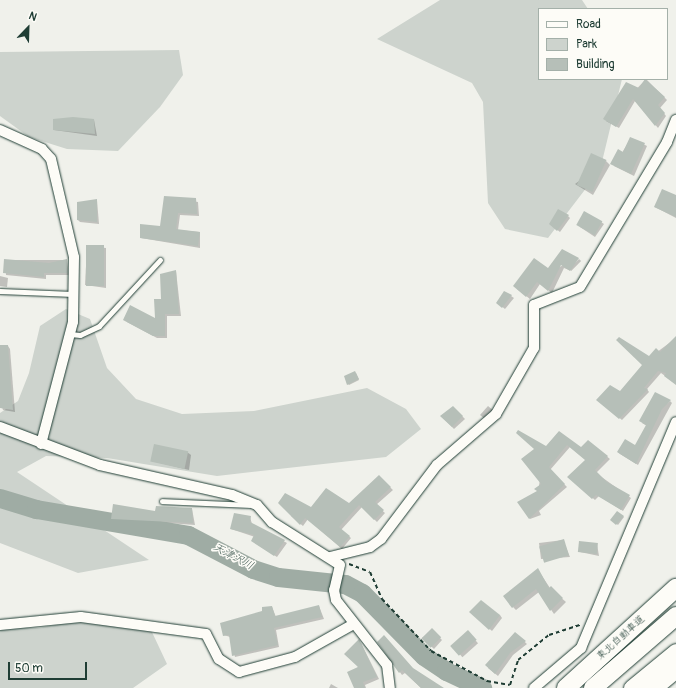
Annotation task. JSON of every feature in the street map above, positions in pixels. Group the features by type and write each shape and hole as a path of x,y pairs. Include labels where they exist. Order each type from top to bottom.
{"highway":[{"name":"東北自動車道","path":"566,688 676,588"},
{"name":"東北自動車道","path":"593,688 676,616"},
{"path":"632,688 676,652"},
{"path":"653,688 676,670"}],"street":[{"path":"330,557 370,547 381,539 437,465 496,414 534,348 534,305 580,287 667,142 676,120"},
{"path":"0,130 42,149 51,158 74,257 70,334 41,444"},
{"path":"535,688 581,648 676,422"},
{"path":"0,426 41,444 100,465 232,495 256,505 272,522 330,557 340,565 334,590 336,600 352,625 387,665 390,688"},
{"path":"0,625 81,617 206,634 219,659 239,672 295,657 352,625"}],"lane":[{"path":"70,334 80,335 99,326 160,260"},
{"path":"0,291 73,294"},
{"path":"162,501 256,505"}],"path":[{"path":"330,557 370,572 382,599 431,651 487,681 510,685 518,660 549,635 592,621"}],"green space":[{"path":"440,0 582,0 587,8 538,8 538,80 622,80 600,170 548,238 505,229 488,203 483,102 472,83 377,39"},
{"path":"179,50 183,75 160,107 118,151 67,149 29,137 0,116 0,52"},
{"path":"66,309 90,319 107,368 136,399 182,414 254,411 367,388 406,409 421,429 386,457 217,476 107,458 46,456 17,472 149,560 78,573 0,543 0,413 18,401 29,373 40,326"},
{"path":"78,621 151,630 167,664 133,688 0,688 0,628 38,628"}],"building":[{"path":"644,80 646,80 665,97 658,105 665,113 655,126 633,99 616,127 603,119 626,82 639,88"},
{"path":"73,117 94,119 95,134 53,130 53,119"},
{"path":"630,137 645,143 631,174 610,164 618,149 623,152"},
{"path":"591,153 607,160 592,192 577,185"},
{"path":"662,189 676,195 676,217 654,207"},
{"path":"164,196 196,198 197,214 178,213 176,229 200,232 198,246 140,238 140,224 160,226"},
{"path":"97,199 97,222 77,220 77,202"},
{"path":"558,209 569,215 557,231 549,224"},
{"path":"584,211 602,221 595,235 576,225"},
{"path":"86,245 104,245 104,286 86,286"},
{"path":"562,249 579,258 570,271 561,265 548,291 537,282 526,297 513,286 534,258 548,268"},
{"path":"4,259 49,263 67,259 67,273 44,273 44,277 3,273"},
{"path":"176,270 179,314 165,314 165,336 153,336 123,320 130,305 155,318 154,299 161,299 160,274"},
{"path":"504,291 512,295 502,308 496,303"},
{"path":"676,336 676,385 664,376 666,373 658,371 644,388 648,389 619,419 596,400 610,385 620,391 642,365 616,340 619,337 649,356 656,348 660,352"},
{"path":"0,345 8,345 13,410 0,408"},
{"path":"355,371 359,379 347,385 344,376"},
{"path":"655,392 671,400 662,409 636,464 617,452 625,439 635,445 646,425 639,421"},
{"path":"453,406 463,416 452,427 440,416"},
{"path":"518,430 546,446 559,431 581,447 588,440 608,456 595,470 607,482 630,495 621,510 596,495 592,499 567,477 585,460 567,445 549,467 565,484 529,519 517,502 537,491 534,489 541,484 521,459 534,449 516,433"},
{"path":"154,444 188,451 184,469 150,462"},
{"path":"379,475 391,487 375,502 384,510 374,520 359,505 339,527 350,536 340,547 305,518 300,525 278,503 285,493 311,507 326,488 349,503"},
{"path":"113,504 155,511 156,506 192,508 193,523 111,519"},
{"path":"617,511 624,516 616,525 610,520"},
{"path":"234,513 251,516 250,522 285,540 274,556 251,541 254,535 230,529"},
{"path":"564,539 569,555 544,563 539,547"},
{"path":"579,541 598,543 597,554 578,552"},
{"path":"538,568 549,588 551,586 563,598 550,611 536,589 512,608 503,596"},
{"path":"481,600 500,615 489,630 469,612"},
{"path":"319,605 322,617 274,628 278,645 232,656 229,635 223,636 220,623 262,611 262,607 272,606 275,616"},
{"path":"432,628 441,637 431,648 421,639"},
{"path":"468,630 477,640 459,656 450,646"},
{"path":"515,632 526,641 510,653 495,674 485,665"},
{"path":"384,635 413,668 444,688 421,688 402,670 399,673 377,642"},
{"path":"359,639 377,677 363,682 365,688 354,688 347,672 358,667 344,654"}],"waterway":[{"name":"天津沢川","path":"0,498 36,509 188,535 253,569 278,577 345,584 362,593 424,656 446,671 482,688"}]}
